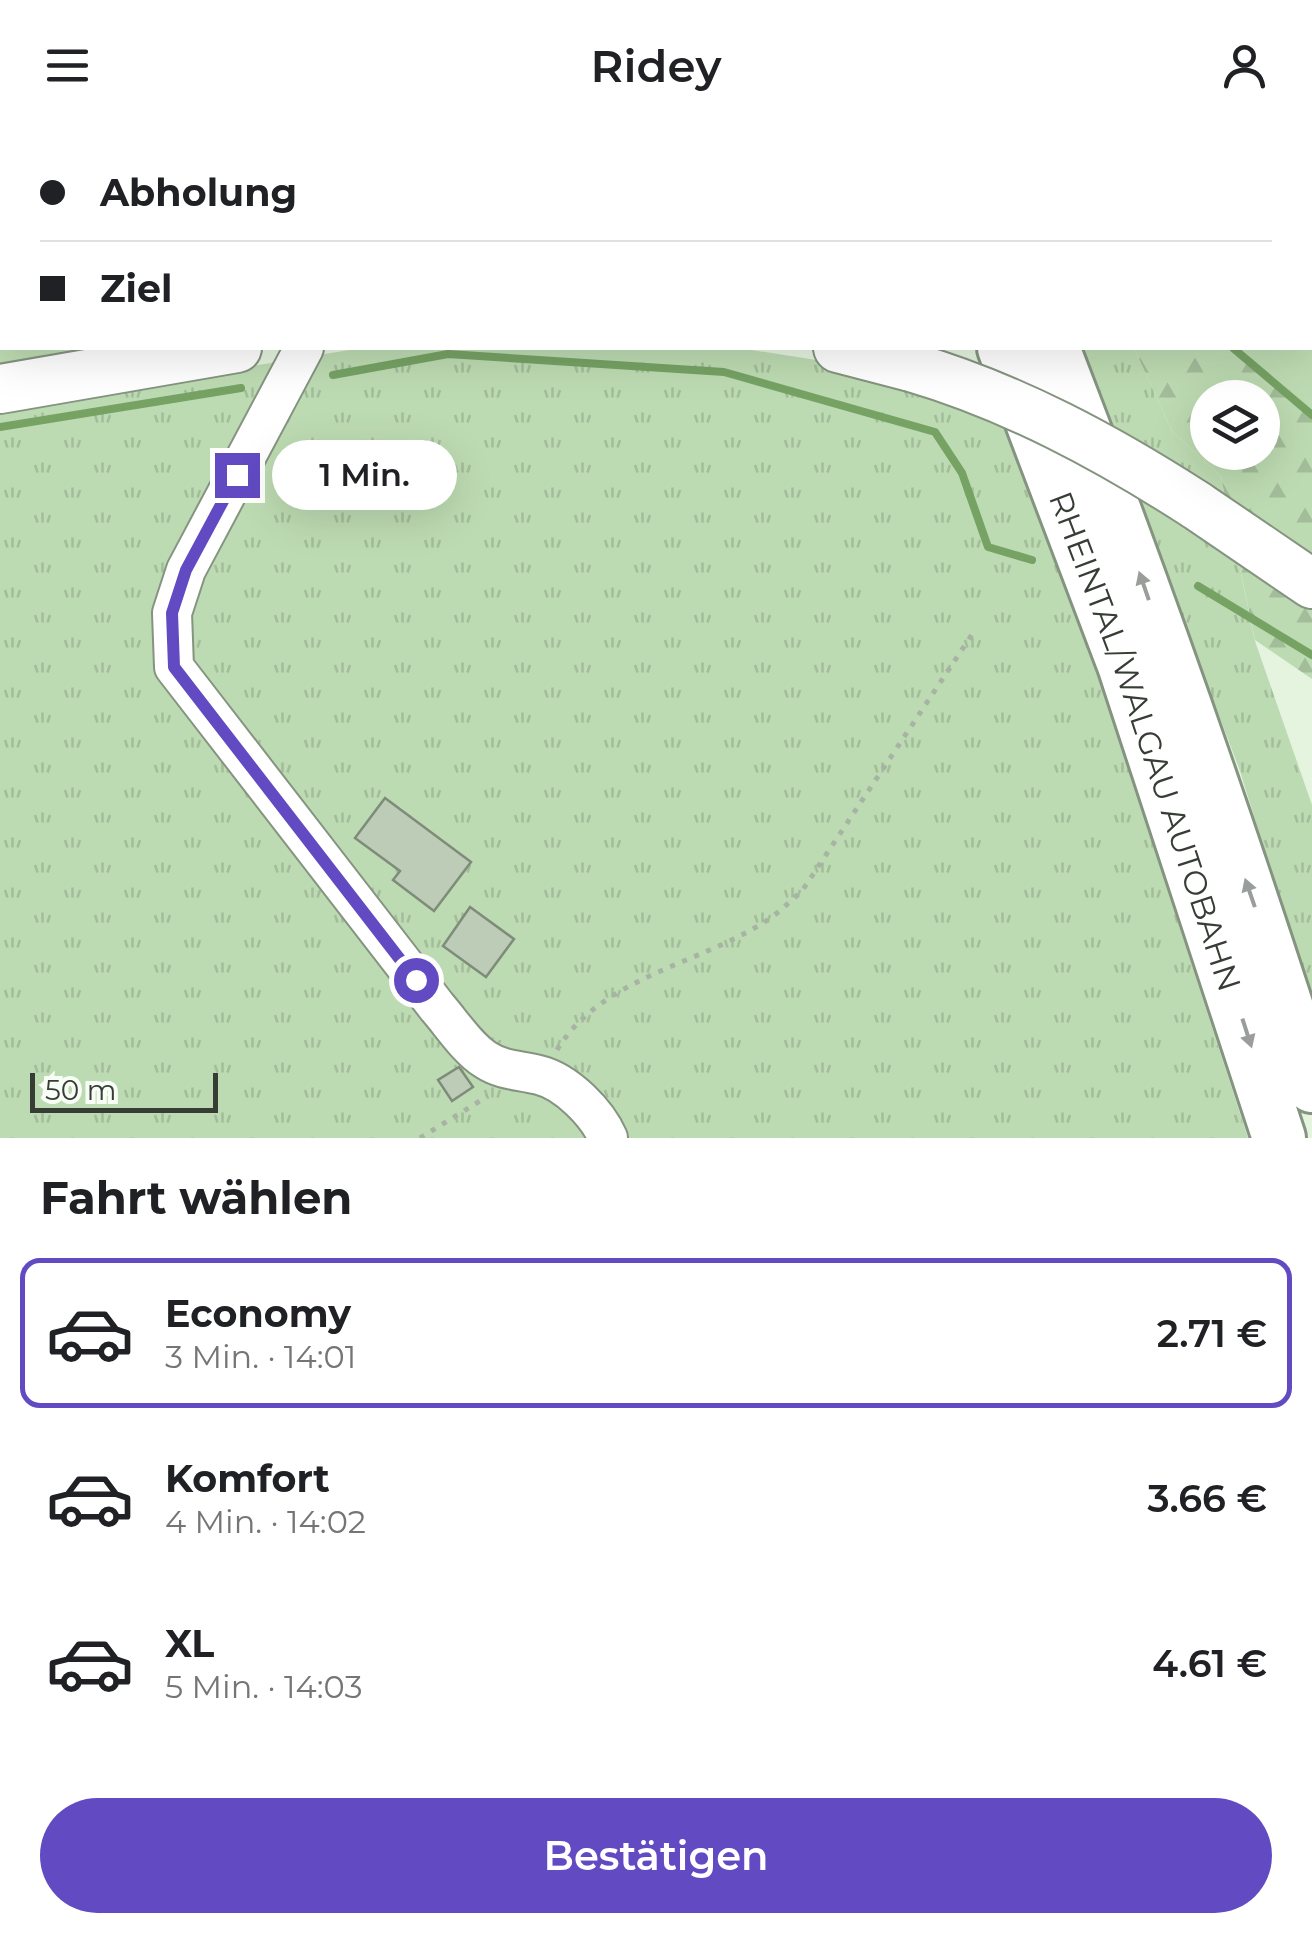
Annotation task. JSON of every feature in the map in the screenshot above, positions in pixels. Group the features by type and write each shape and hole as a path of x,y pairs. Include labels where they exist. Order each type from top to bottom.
{"highway":[{"name":"RHEINTAL/WALGAU AUTOBAHN","path":"1005,350 1124,665 1280,1138"},
{"name":"RHEINTAL/WALGAU AUTOBAHN","path":"1054,350 1133,554 1312,1086"}],"main road":[{"path":"0,390 226,350"},
{"path":"846,350 968,384 1114,452 1312,584"}],"street":[{"path":"303,350 186,570 172,613 174,667 437,1007 482,1058 568,1090 602,1125 608,1138"}],"path":[{"path":"420,1138 533,1074 569,1030 600,1002 766,921 802,891 973,633"}],"green space":[{"path":"0,350 172,350 0,378"},
{"path":"349,350 752,350 867,368 1010,431 1055,543 1248,1138 0,1138 0,408"},
{"path":"1081,350 1135,350 1172,431 1190,448 1190,470 1214,470 1221,477 1255,641 1312,805 1312,1005 1240,771"},
{"path":"1135,350 1237,350 1271,380 1190,380 1190,448 1172,431"},
{"path":"1237,350 1312,350 1312,417 1280,388 1280,380 1271,380"},
{"path":"1280,388 1312,417 1312,679 1255,640 1221,477 1214,470 1280,470"}],"building":[{"path":"385,798 471,862 434,911 393,880 400,871 355,838"},
{"path":"470,907 514,939 486,977 443,946"},
{"path":"459,1067 473,1087 452,1101 438,1080"}],"waterway":[{"path":"1235,350 1312,415"},
{"path":"333,375 448,354 724,372 935,432 962,473 988,547 1032,560"},
{"path":"0,427 241,388"},
{"path":"1198,586 1312,655"}],"route":[{"path":"237,475 186,570 172,613 174,667 416,980"}]}
